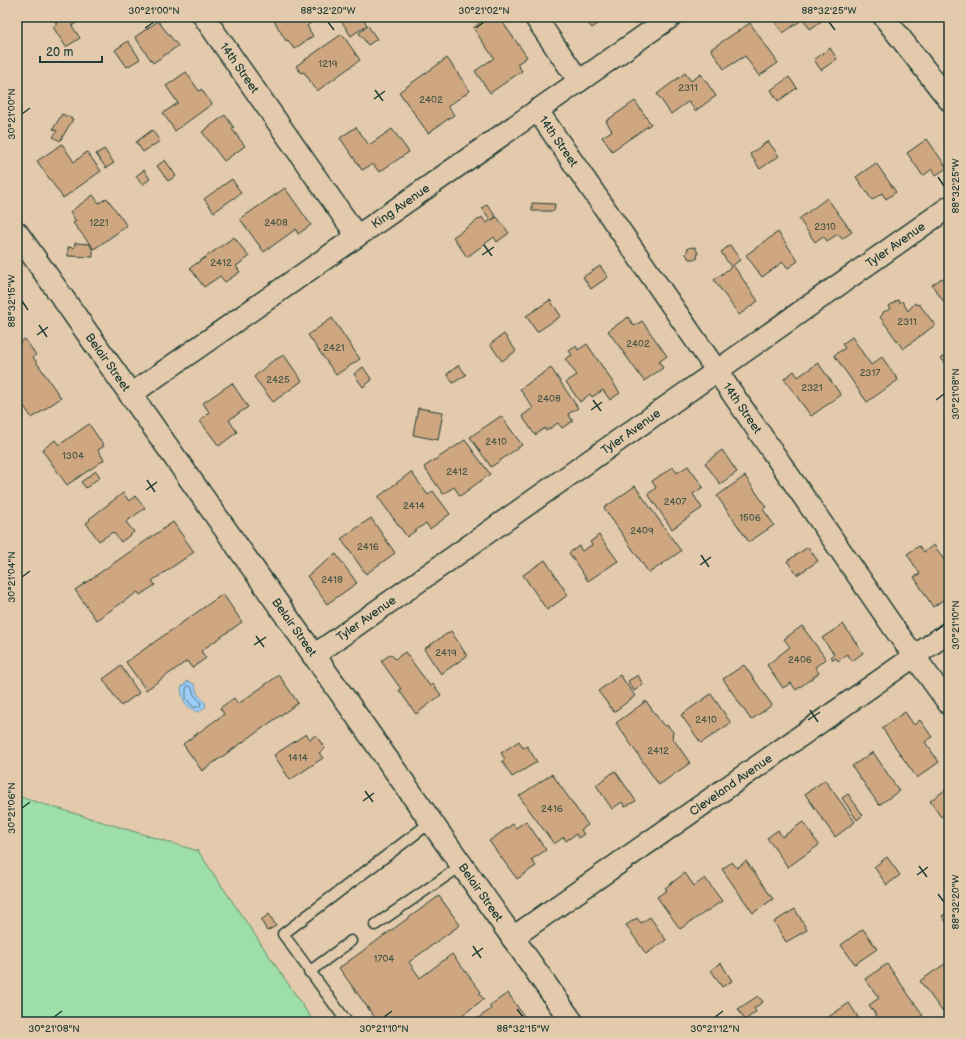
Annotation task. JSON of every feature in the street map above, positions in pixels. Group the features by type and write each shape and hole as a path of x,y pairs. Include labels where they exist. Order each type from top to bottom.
{"street":[{"name":"14th Street","path":"204,17 357,236"},
{"path":"535,17 580,81"},
{"name":"King Avenue","path":"130,395 671,17"},
{"path":"884,17 949,100"},
{"name":"14th Street","path":"537,110 914,656 949,704"},
{"name":"Tyler Avenue","path":"313,656 949,207"},
{"name":"Belair Street","path":"17,233 313,656 572,1022"},
{"name":"Cleveland Avenue","path":"512,938 949,632"}],"lane":[{"path":"347,1022 309,972 283,934 431,822"},
{"path":"375,925 462,866"},
{"path":"309,972 351,941"}],"green space":[{"path":"17,796 198,851 314,1022 17,1022"}],"water":[{"path":"188,681 194,684 197,693 206,705 198,712 190,708 185,703 182,696 181,688"}],"building":[{"path":"52,17 83,17 72,26 80,38 66,47 53,27 57,24"},
{"path":"272,17 318,17 307,26 313,36 294,49 288,40 286,41"},
{"path":"350,17 362,17 367,25 351,36 342,22"},
{"path":"488,17 499,17 527,57 517,64 522,71 490,93 475,71 494,58 473,28"},
{"path":"584,17 608,17 592,28"},
{"path":"771,17 827,17 810,29 803,19 783,33"},
{"path":"158,21 178,46 153,63 135,37"},
{"path":"750,23 778,63 759,76 745,56 724,69 711,49"},
{"path":"368,26 377,39 368,45 359,33"},
{"path":"342,34 360,60 317,91 304,72 301,73 296,66"},
{"path":"128,41 140,59 127,67 115,50"},
{"path":"830,48 837,59 821,70 814,60"},
{"path":"447,58 470,91 448,106 454,115 428,133 399,92"},
{"path":"186,72 199,91 201,89 212,104 175,131 163,113 178,103 166,86"},
{"path":"685,73 691,81 701,74 716,96 695,111 689,101 671,114 657,94"},
{"path":"789,77 797,88 778,101 771,90"},
{"path":"635,101 651,124 612,151 602,137 612,131 606,121"},
{"path":"62,114 73,119 60,141 53,137 57,131 53,129"},
{"path":"225,115 234,128 232,129 245,146 224,161 202,132"},
{"path":"356,127 369,145 392,129 409,152 379,172 373,164 362,170 340,138"},
{"path":"152,130 160,141 143,152 136,142"},
{"path":"927,139 947,168 936,175 932,169 923,176 907,153"},
{"path":"768,141 779,156 760,169 750,154"},
{"path":"62,144 74,162 87,152 101,171 63,198 37,161"},
{"path":"104,149 114,163 106,168 96,154"},
{"path":"165,160 176,176 168,181 157,166"},
{"path":"876,163 896,192 886,199 882,193 872,200 856,177"},
{"path":"144,170 150,179 142,185 136,176"},
{"path":"232,179 241,193 214,212 204,199"},
{"path":"285,188 311,225 298,234 296,229 264,252 240,219"},
{"path":"93,195 99,203 107,198 127,226 94,249 73,223 76,221 70,212"},
{"path":"827,198 852,232 842,239 838,234 827,241 823,236 815,242 799,219"},
{"path":"532,203 555,204 554,211 532,211"},
{"path":"487,204 496,217 491,221 482,208"},
{"path":"482,217 486,223 497,217 509,233 497,242 494,237 467,257 453,237"},
{"path":"778,232 798,261 788,268 783,262 762,277 746,255"},
{"path":"234,237 249,257 236,266 240,272 225,282 220,276 204,287 190,268"},
{"path":"75,243 91,244 91,248 93,249 93,257 68,256 68,247 74,248"},
{"path":"730,245 740,260 733,265 758,301 739,315 714,280 731,267 721,252"},
{"path":"695,247 698,253 697,259 689,259 686,254 688,248"},
{"path":"600,266 608,277 591,289 583,277"},
{"path":"942,278 947,284 949,283 949,309 932,285"},
{"path":"550,300 561,316 537,332 526,316"},
{"path":"898,300 900,303 902,301 908,311 915,303 917,305 919,304 935,325 903,349 880,317 883,312 891,309 889,306"},
{"path":"628,317 634,326 642,321 667,356 659,362 663,368 644,381 608,331"},
{"path":"332,318 360,359 336,375 308,335"},
{"path":"504,334 516,351 502,361 490,344"},
{"path":"852,337 871,365 882,357 898,380 867,402 834,355 845,348 842,344"},
{"path":"25,339 36,355 33,357 61,398 32,418 17,396 17,389 20,386 17,382 17,345"},
{"path":"587,344 620,393 610,400 603,390 592,397 590,394 580,402 566,382 577,375 565,359 572,355 569,351 576,346 578,350"},
{"path":"949,353 949,369 941,358"},
{"path":"284,355 302,381 273,402 254,377 271,362"},
{"path":"818,363 841,395 811,416 784,379 794,371 798,377"},
{"path":"459,365 466,375 453,383 447,374"},
{"path":"363,367 372,380 363,387 354,374"},
{"path":"551,368 578,408 568,414 573,421 562,428 558,423 546,431 545,428 535,435 522,416 533,408 520,389"},
{"path":"232,383 248,407 229,420 237,432 219,446 200,421 209,412 203,403"},
{"path":"418,408 443,412 438,440 413,435"},
{"path":"501,416 522,445 491,467 470,437"},
{"path":"89,424 104,446 98,450 104,460 67,485 42,450 55,440 59,445"},
{"path":"465,440 490,474 460,496 454,487 443,494 424,467"},
{"path":"722,450 737,472 720,484 705,463"},
{"path":"688,466 703,487 693,494 702,508 672,529 648,494 656,488 652,481 673,467 677,473"},
{"path":"96,471 100,477 86,488 81,482"},
{"path":"411,472 428,495 433,491 450,514 430,529 426,523 407,537 378,497"},
{"path":"745,476 766,507 763,509 774,525 749,542 717,496"},
{"path":"635,486 681,551 649,573 604,508"},
{"path":"123,493 129,501 135,496 145,508 126,522 134,532 121,542 113,532 99,541 86,523 90,520 89,519"},
{"path":"371,518 395,553 366,574 341,539"},
{"path":"173,522 194,552 152,581 155,585 140,595 138,592 96,620 75,590"},
{"path":"599,535 618,561 588,581 569,553 579,546 582,551 592,545 590,542"},
{"path":"934,545 949,567 949,596 933,607 914,577 920,574 907,554 919,546 924,552"},
{"path":"808,547 818,561 797,575 787,561"},
{"path":"336,554 357,583 327,604 307,576"},
{"path":"545,560 568,595 547,610 523,575"},
{"path":"223,594 242,622 201,651 206,658 192,668 187,661 146,690 126,662"},
{"path":"843,624 863,653 852,661 847,654 838,661 836,658 833,660 831,656 834,654 822,638"},
{"path":"802,626 826,659 815,667 819,673 796,690 791,683 783,688 767,665 790,647 784,639"},
{"path":"451,631 467,656 441,674 424,649"},
{"path":"405,652 430,686 433,684 441,695 416,714 399,690 401,689 381,661 391,654 395,659"},
{"path":"744,665 772,705 751,720 723,679"},
{"path":"121,666 139,693 121,706 103,679"},
{"path":"279,675 298,703 202,771 183,744 224,714 220,708 234,698 238,704"},
{"path":"620,675 635,696 614,712 598,691"},
{"path":"638,675 643,685 634,691 628,681"},
{"path":"711,694 731,723 701,743 681,715"},
{"path":"646,701 663,725 668,726 673,732 672,737 690,763 659,785 616,723"},
{"path":"905,712 914,725 920,720 932,737 925,742 939,762 917,778 882,728"},
{"path":"306,734 310,739 316,735 325,749 319,753 323,758 290,780 274,755"},
{"path":"519,741 523,748 527,746 537,762 512,777 502,761 505,759 501,753"},
{"path":"873,752 899,791 879,805 852,766"},
{"path":"615,771 636,801 625,807 622,802 612,809 596,785"},
{"path":"552,774 588,825 581,830 584,834 578,838 576,834 566,841 564,837 554,844 519,796"},
{"path":"825,780 855,822 835,837 805,794"},
{"path":"949,787 949,812 941,817 930,801"},
{"path":"848,794 863,815 857,820 842,798"},
{"path":"526,821 546,850 531,860 536,866 517,879 489,841 513,824 516,828"},
{"path":"803,822 819,845 788,867 767,838 778,830 782,837"},
{"path":"887,857 900,875 887,885 874,867"},
{"path":"746,861 773,899 753,913 722,869 732,862 737,868"},
{"path":"685,873 694,886 705,878 722,901 680,929 657,897 667,890 665,888"},
{"path":"439,896 460,925 409,962 420,978 452,954 481,992 479,994 484,999 453,1022 378,1022 339,968"},
{"path":"795,909 807,930 786,942 774,922"},
{"path":"949,911 949,926 942,916"},
{"path":"269,914 276,926 267,931 261,920"},
{"path":"650,917 666,940 646,954 626,925 637,918 641,923"},
{"path":"863,929 877,949 855,964 841,945"},
{"path":"949,961 949,1006 942,1011 920,981"},
{"path":"721,963 732,981 722,987 711,970"},
{"path":"887,964 923,1015 912,1022 881,1022 869,1005 879,998 865,979"},
{"path":"508,993 528,1022 473,1022 491,1009 489,1006"},
{"path":"758,996 763,1002 754,1008 756,1012 745,1020 738,1009"},
{"path":"849,1003 858,1017 856,1018 859,1022 821,1022"}]}
